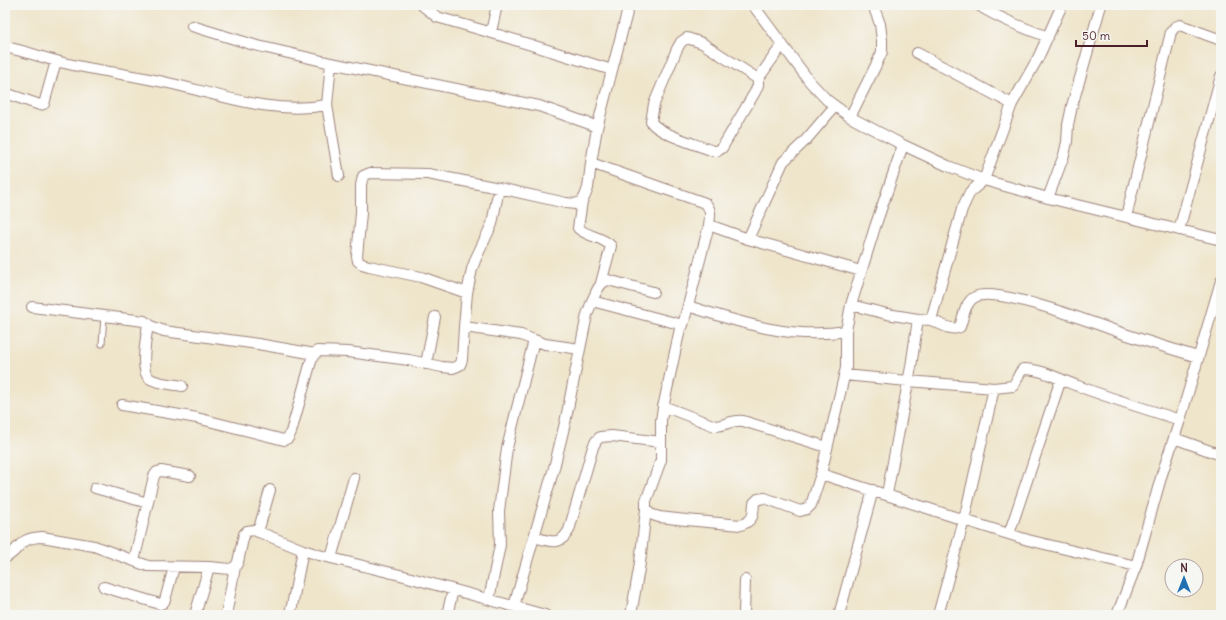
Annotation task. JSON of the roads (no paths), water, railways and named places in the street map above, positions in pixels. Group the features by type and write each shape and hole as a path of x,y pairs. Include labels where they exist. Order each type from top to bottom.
{"street":[{"path":"422,5 437,17 491,32 612,70"},
{"path":"491,32 497,5"},
{"path":"467,293 421,277 369,266 358,261 357,247 363,176 370,173 428,174 566,203 576,204 582,201 586,196 588,188 597,128 629,5"},
{"path":"753,5 810,82 827,100 850,117 903,145 948,166 984,180 1048,198 1221,240"},
{"path":"850,117 882,52 880,24 873,5"},
{"path":"978,5 1020,27 1048,37"},
{"path":"931,320 962,209 970,192 984,180 1012,104 1038,58 1062,5"},
{"path":"1048,198 1064,155 1072,106 1101,5"},
{"path":"1126,217 1172,32 1175,27 1180,25 1221,40"},
{"path":"192,26 254,45 330,63 539,106 590,124 597,128"},
{"path":"758,79 702,43 687,38 681,42 677,49 654,104 651,122 655,127 664,132 713,151 717,151 722,148 755,92 758,85 758,79 782,45"},
{"path":"5,47 56,61 164,82 249,104 314,108 327,105"},
{"path":"916,53 1012,104"},
{"path":"5,93 40,105 44,104 56,61"},
{"path":"330,63 327,105 339,176"},
{"path":"1179,230 1221,76"},
{"path":"748,239 783,162 805,141 835,106"},
{"path":"646,509 650,514 659,517 741,525 749,522 753,517 754,503 758,499 765,498 800,511 807,509 812,505 821,474 846,368 846,331 851,305 903,145"},
{"path":"591,162 705,203 709,206 710,213 709,225 683,325 681,324 663,406 661,420 662,450 660,465 646,501 638,573 631,615"},
{"path":"122,405 197,418 284,440 288,438 291,432 312,358 317,351 348,352 409,360 453,368 460,365 462,360 467,293 476,258 492,224 499,188"},
{"path":"514,606 554,468 565,423 587,315 592,301 601,284 611,246 607,241 582,232 578,228 582,201"},
{"path":"709,225 748,239 861,271"},
{"path":"601,284 608,280 653,292"},
{"path":"1117,615 1136,566 1162,474 1180,420 1221,281"},
{"path":"851,305 887,314 931,320 952,329 957,329 960,327 970,301 975,297 994,296 1047,307 1198,357"},
{"path":"592,301 681,324"},
{"path":"688,306 757,326 809,333 846,331"},
{"path":"32,307 144,321 153,327 164,331 258,344 315,354"},
{"path":"426,364 435,317"},
{"path":"887,494 918,318"},
{"path":"148,323 144,362 146,374 149,378 182,386"},
{"path":"464,327 521,335 544,344 580,349"},
{"path":"488,599 500,545 499,511 507,448 534,340"},
{"path":"844,374 994,388 1013,386 1016,383 1018,374 1023,369 1032,369 1041,371 1077,386 1180,420"},
{"path":"1008,534 1061,379"},
{"path":"938,615 964,520 994,388"},
{"path":"663,406 715,426 720,426 739,420 827,447"},
{"path":"534,538 554,542 561,540 566,536 593,447 600,437 612,436 662,442"},
{"path":"1174,438 1221,455"},
{"path":"134,561 154,476 157,472 161,471 190,476"},
{"path":"821,474 1028,540 1136,566"},
{"path":"330,558 354,478"},
{"path":"95,488 148,503"},
{"path":"258,532 270,490"},
{"path":"839,615 873,490"},
{"path":"226,615 235,567 238,562 244,534 250,530 303,550 330,558 546,615"},
{"path":"5,558 9,556 26,539 42,537 94,546 114,552 148,566 209,567 230,569 235,567"},
{"path":"288,615 292,606 303,550"},
{"path":"104,586 154,604 163,603 174,567"},
{"path":"195,615 209,567"},
{"path":"744,615 745,580"},
{"path":"447,615 453,590"}],"lane":[{"path":"102,344 104,316"}]}
